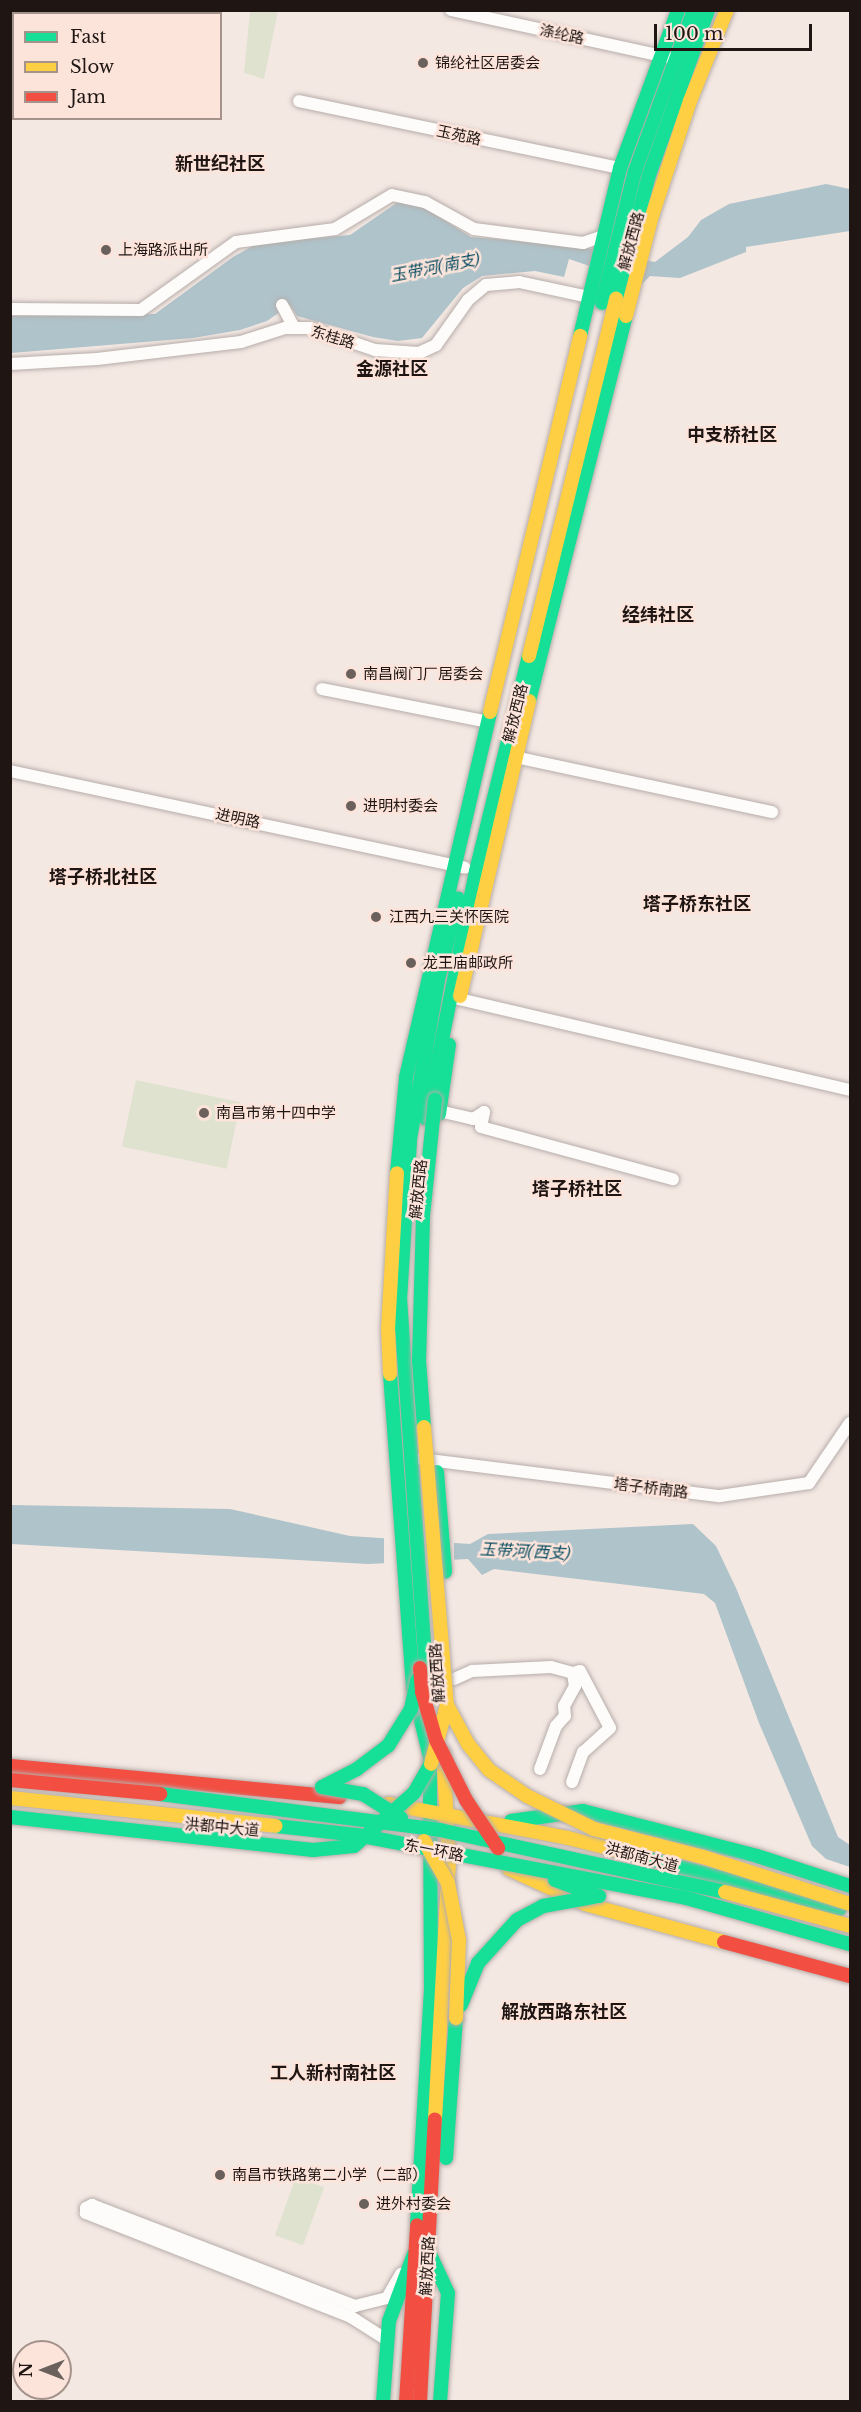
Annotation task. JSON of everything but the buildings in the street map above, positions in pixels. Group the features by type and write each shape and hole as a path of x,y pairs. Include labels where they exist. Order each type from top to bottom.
{"main road":[{"path":"418,1587 398,1511 388,1329 393,1211 406,1077 459,866 488,722 620,168 659,55 678,10"},
{"name":"解放西路","path":"420,2402 421,2251 431,1988 433,1856 430,1757 418,1587 420,1459 412,1299 415,1215 428,1095 451,984 611,290 619,231 673,60 694,10"},
{"name":"解放西路","path":"419,1510 404,1396 400,1300 410,1139 459,866 611,290 636,224 682,75 708,10"},
{"path":"443,1763 454,1679 435,1461 425,1282 437,1105 515,758 651,219 690,101 727,10"},
{"path":"10,1817 313,1850 354,1846 414,1793 436,1755 447,1705 419,1361 423,1216 451,984"},
{"path":"404,1396 404,1482 422,1692 436,1740 494,1845 517,1865 599,1896 850,1964"},
{"name":"解放西路","path":"405,2402 421,2251 431,2195 449,1859 448,1812 443,1763 418,1587"},
{"path":"322,1787 357,1769 388,1746 411,1709 420,1668"},
{"path":"447,1705 468,1744 489,1770 527,1796 594,1829 703,1857 850,1905"},
{"path":"10,1761 322,1787 363,1794 389,1808 421,1836 448,1883 459,1940 445,2169 431,2195"},
{"path":"10,1766 184,1779 432,1810"},
{"name":"东一环路","path":"10,1780 225,1800 440,1830 713,1889 850,1926"},
{"name":"东一环路","path":"10,1798 357,1835 687,1899 850,1944"},
{"name":"洪都中大道","path":"10,1809 291,1833 433,1856"},
{"name":"洪都南大道","path":"432,1810 498,1823 850,1912"},
{"path":"498,1823 583,1811 757,1856 850,1886"},
{"path":"433,1856 507,1868 685,1905 850,1952"},
{"path":"507,1868 585,1904 850,1976"},
{"path":"456,2018 478,1962 495,1939 517,1920 543,1906 570,1898 599,1896"},
{"path":"383,2402 387,2340 394,2301 421,2251"},
{"path":"421,2251 438,2294 430,2402"},
{"path":"421,2251 448,2293 440,2402"}],"street":[{"name":"涤纶路","path":"456,11 673,60"},
{"name":"玉苑路","path":"299,101 620,168"},
{"path":"10,309 141,310 236,242 253,245 335,229 392,195 425,202 474,230 583,243 603,236"},
{"name":"东桂路","path":"10,364 97,359 241,342 271,330 294,328 310,328 375,350 418,353 436,345 468,300 486,285 519,282 590,293"},
{"path":"282,304 294,328"},
{"path":"322,690 488,722"},
{"path":"515,758 772,812"},
{"name":"进明路","path":"10,771 459,866"},
{"path":"459,999 850,1090"},
{"path":"437,1105 473,1119 484,1112 481,1127 673,1179"},
{"name":"塔子桥南路","path":"420,1459 720,1496 809,1483 850,1423"},
{"path":"454,1679 472,1671 550,1667 573,1673 580,1671 610,1728 583,1752 572,1782"},
{"path":"540,1769 556,1726 565,1716 564,1706 574,1686 573,1673"},
{"path":"387,2340 351,2317 86,2213 86,2208 92,2205 355,2306 387,2298 421,2251"}],"green space":[{"path":"250,11 278,11 264,79 244,73"},
{"path":"136,1080 241,1102 227,1169 122,1147"},
{"path":"296,2177 324,2187 303,2246 275,2235"}],"water":[{"name":"玉带河(南支)","path":"826,184 850,189 850,231 746,247 746,252 680,278 650,276 642,284 569,259 564,277 535,271 482,276 463,288 422,338 398,341 373,337 297,316 290,305 267,321 240,330 193,338 11,353 11,316 155,314 233,257 258,243 350,235 398,202 425,208 471,237 577,246 655,262 688,237 701,220 729,204"},
{"name":"玉带河(西支)","path":"11,1505 230,1509 350,1536 470,1544 488,1534 693,1524 716,1546 736,1588 838,1837 850,1845 850,1867 826,1859 812,1846 759,1723 715,1603 704,1594 494,1569 482,1575 468,1559 368,1564 11,1544"}],"pier":[{"path":"384,1535 454,1540 454,1562 384,1566"}],"traffic: fast":[{"path":"580,336 620,168 678,10"},
{"path":"602,303 635,171 694,10"},
{"path":"616,298 649,175 708,10"},
{"path":"529,701 626,316"},
{"path":"426,1119 476,871 529,656"},
{"path":"397,1173 406,1077 490,712"},
{"path":"427,1684 400,1300 410,1139 438,980 458,898"},
{"path":"439,1114 449,1045"},
{"path":"424,1427 419,1361 423,1216 435,1100"},
{"path":"390,1374 413,1688 430,1757"},
{"path":"437,1472 445,1572"},
{"path":"322,1787 357,1769 388,1746 411,1709 417,1680"},
{"path":"417,2225 431,1988 430,1759"},
{"path":"10,1817 313,1850 354,1846 414,1793 431,1764"},
{"path":"322,1787 363,1794 401,1818"},
{"path":"160,1794 440,1830 725,1892"},
{"path":"511,1821 583,1811 757,1856 850,1886"},
{"path":"276,1826 357,1835 686,1898 850,1944"},
{"path":"627,1853 840,1909"},
{"path":"555,1880 599,1896"},
{"path":"461,2005 478,1963 517,1920 543,1906 594,1897"},
{"path":"446,2158 456,2018"},
{"path":"428,2250 448,2293 440,2402"},
{"path":"383,2402 389,2321 414,2254"}],"traffic: slow":[{"path":"626,316 651,219 690,101 727,10"},
{"path":"529,656 616,298"},
{"path":"490,712 580,336"},
{"path":"460,996 529,701"},
{"path":"390,1374 388,1329 397,1173"},
{"path":"424,1427 447,1705 431,1764"},
{"path":"447,1705 468,1744 489,1770 527,1796 594,1829 703,1857 850,1904"},
{"path":"435,2119 449,1859 443,1753"},
{"path":"10,1798 276,1826"},
{"path":"388,1804 568,1838 627,1853"},
{"path":"424,1841 448,1883 459,1940 456,2018"},
{"path":"509,1869 585,1904 724,1942"},
{"path":"725,1892 850,1926"}],"traffic: jam":[{"path":"420,1668 422,1692 436,1740 466,1800 498,1848"},
{"path":"10,1766 340,1797"},
{"path":"10,1780 160,1794"},
{"path":"724,1942 850,1976"},
{"path":"420,2402 435,2119"},
{"path":"406,2402 417,2225"}],"place":[{"name":"锦纶社区居委会","path":"423,63"},
{"name":"上海路派出所","path":"106,250"},
{"name":"南昌阀门厂居委会","path":"351,674"},
{"name":"进明村委会","path":"351,806"},
{"name":"江西九三关怀医院","path":"376,917"},
{"name":"龙王庙邮政所","path":"411,963"},
{"name":"南昌市第十四中学","path":"204,1113"},
{"name":"南昌市铁路第二小学（二部）","path":"220,2175"},
{"name":"进外村委会","path":"364,2204"}],"district":[{"name":"新世纪社区","path":"220,164"},
{"name":"金源社区","path":"392,369"},
{"name":"中支桥社区","path":"732,435"},
{"name":"经纬社区","path":"658,615"},
{"name":"塔子桥北社区","path":"103,877"},
{"name":"塔子桥东社区","path":"697,904"},
{"name":"塔子桥社区","path":"577,1189"},
{"name":"解放西路东社区","path":"564,2012"},
{"name":"工人新村南社区","path":"333,2073"}]}
